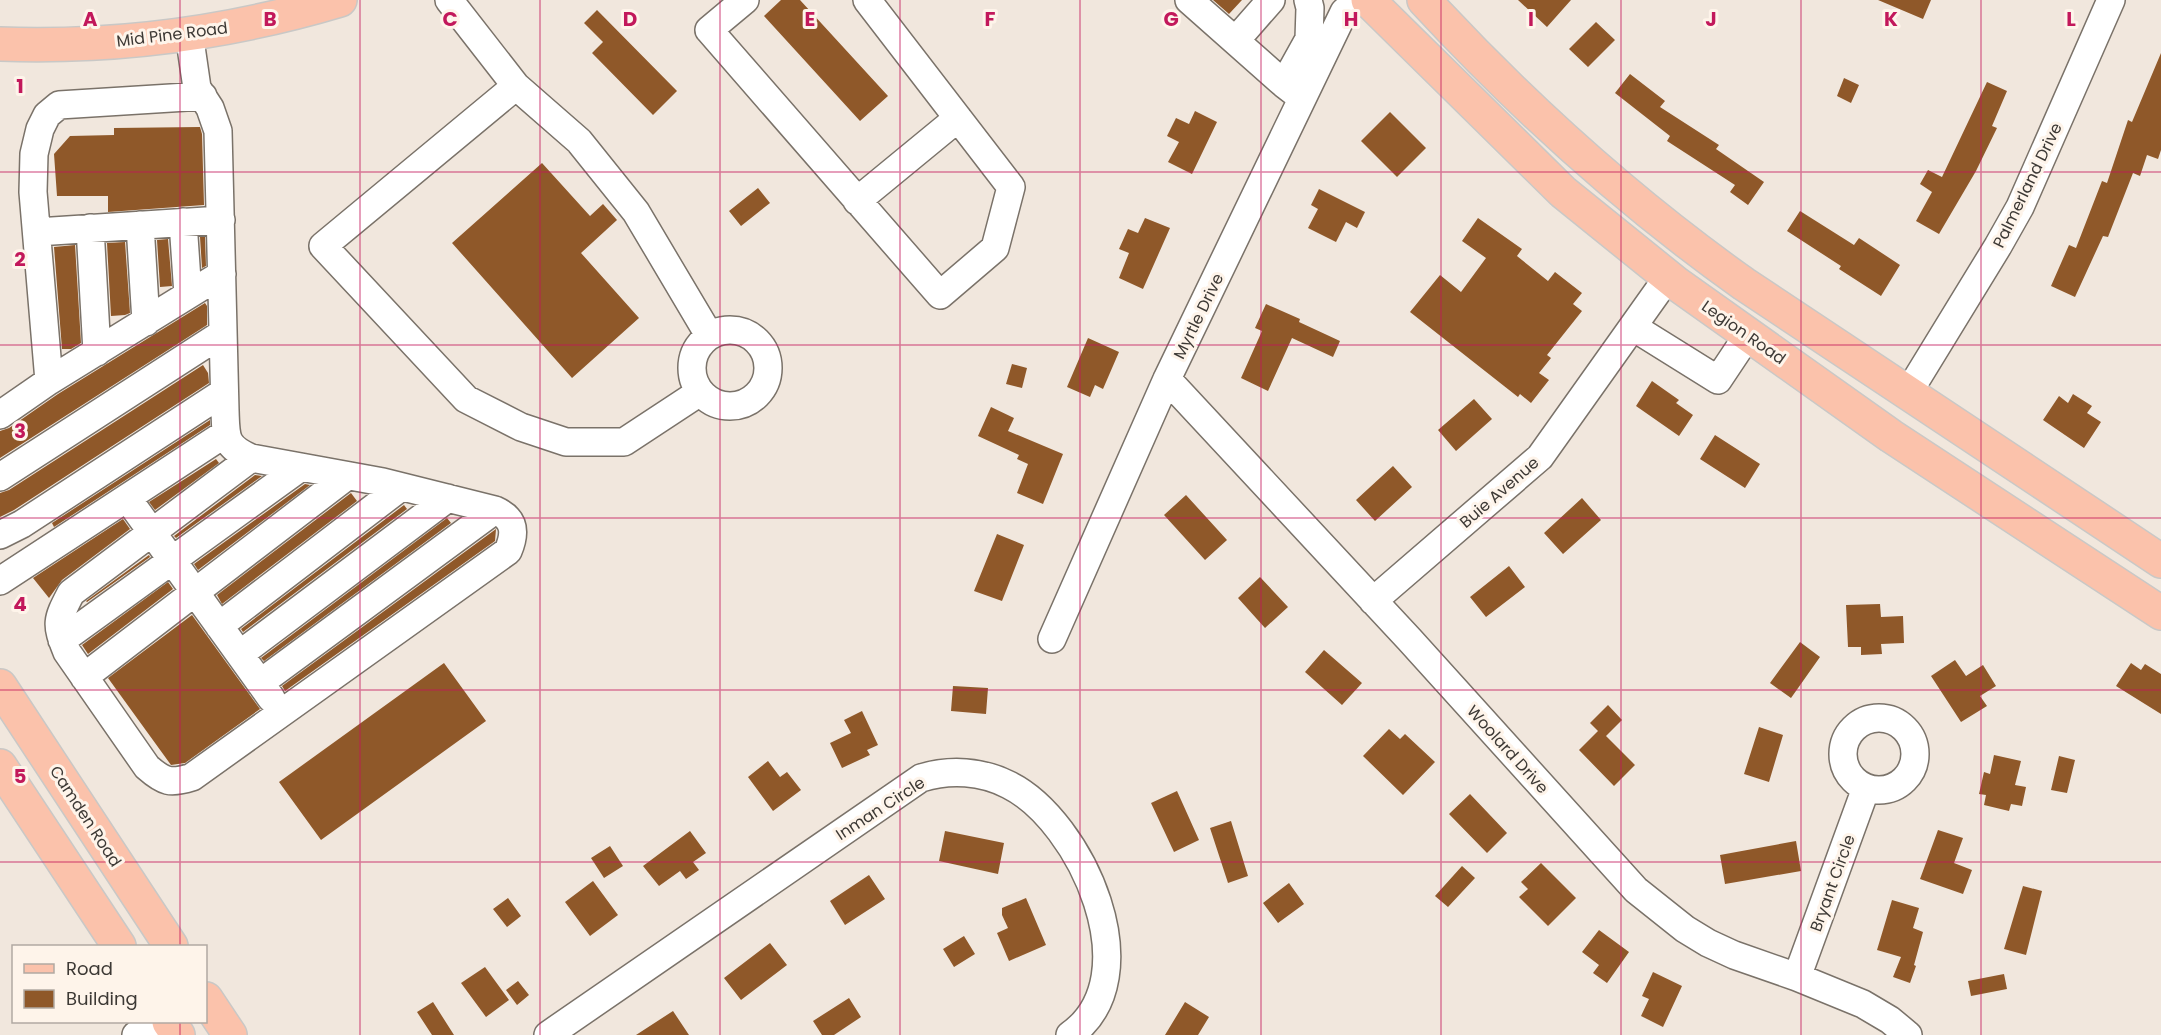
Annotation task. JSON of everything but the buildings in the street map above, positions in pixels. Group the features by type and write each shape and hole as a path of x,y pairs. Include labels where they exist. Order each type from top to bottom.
{"main road":[{"name":"Mid Pine Road","path":"0,44 90,44 189,33 230,27 340,0"},
{"name":"Legion Road","path":"1368,0 1563,192 1668,277 1925,458 2161,613"},
{"path":"1424,0 1540,119 1686,243 1744,284 2161,561"},
{"path":"1736,326 1753,320 1887,402 1897,401 1908,393"},
{"path":"1925,458 1949,450 1964,457 2161,583"},
{"name":"Camden Road","path":"0,686 170,945"},
{"path":"0,766 118,945"},
{"path":"207,1000 230,1035"}],"street":[{"path":"449,0 516,86 579,141 636,212 709,335"},
{"path":"745,0 709,30 940,295 995,248 1011,187 867,0"},
{"path":"1189,0 1293,91"},
{"path":"1236,40 1271,0"},
{"path":"1308,0 1318,44"},
{"name":"Myrtle Drive","path":"1052,639 1293,91 1318,44 1357,0"},
{"name":"Palmerland Drive","path":"1908,393 2020,207 2102,3"},
{"path":"189,33 197,88 210,108 218,131 224,392 226,433 232,448 251,458 400,486 495,510 506,515 512,526 513,540 508,551 192,777 176,782 161,779 147,767 67,652 58,632 59,616 71,593 251,458"},
{"path":"516,86 323,246 466,399 520,427 566,442 624,442 700,392"},
{"path":"49,381 33,192 34,154 40,129 47,115 59,105 203,96"},
{"path":"857,201 958,117"},
{"path":"37,232 221,220"},
{"path":"183,222 188,296"},
{"path":"140,225 146,322"},
{"path":"90,228 97,352"},
{"path":"0,415 49,381 222,274"},
{"name":"Buie Avenue","path":"1373,601 1540,457 1668,277"},
{"path":"1633,327 1718,380 1736,326"},
{"path":"733,329 745,332 756,339 764,349 768,361 768,374 757,396 746,403 721,406 700,392 694,383 692,362 701,342 709,335 721,330 733,329"},
{"path":"0,477 223,333"},
{"name":"Woolard Drive","path":"1167,380 1373,601 1636,890 1708,943 1734,956 1797,977 1863,1004 1890,1020 1908,1035"},
{"path":"0,535 22,524 224,392"},
{"path":"0,581 226,433"},
{"path":"62,640 302,467"},
{"path":"84,677 347,476"},
{"path":"219,626 400,486"},
{"path":"240,654 448,498"},
{"path":"128,499 281,712"},
{"path":"260,683 495,510"},
{"name":"Inman Circle","path":"548,1035 921,778 938,773 987,775 1010,785 1037,804 1070,844 1083,867 1097,901 1105,936 1107,958 1105,980 1100,997 1089,1017 1070,1035"},
{"name":"Bryant Circle","path":"1797,977 1866,788"},
{"path":"136,1035 154,1023"}]}
